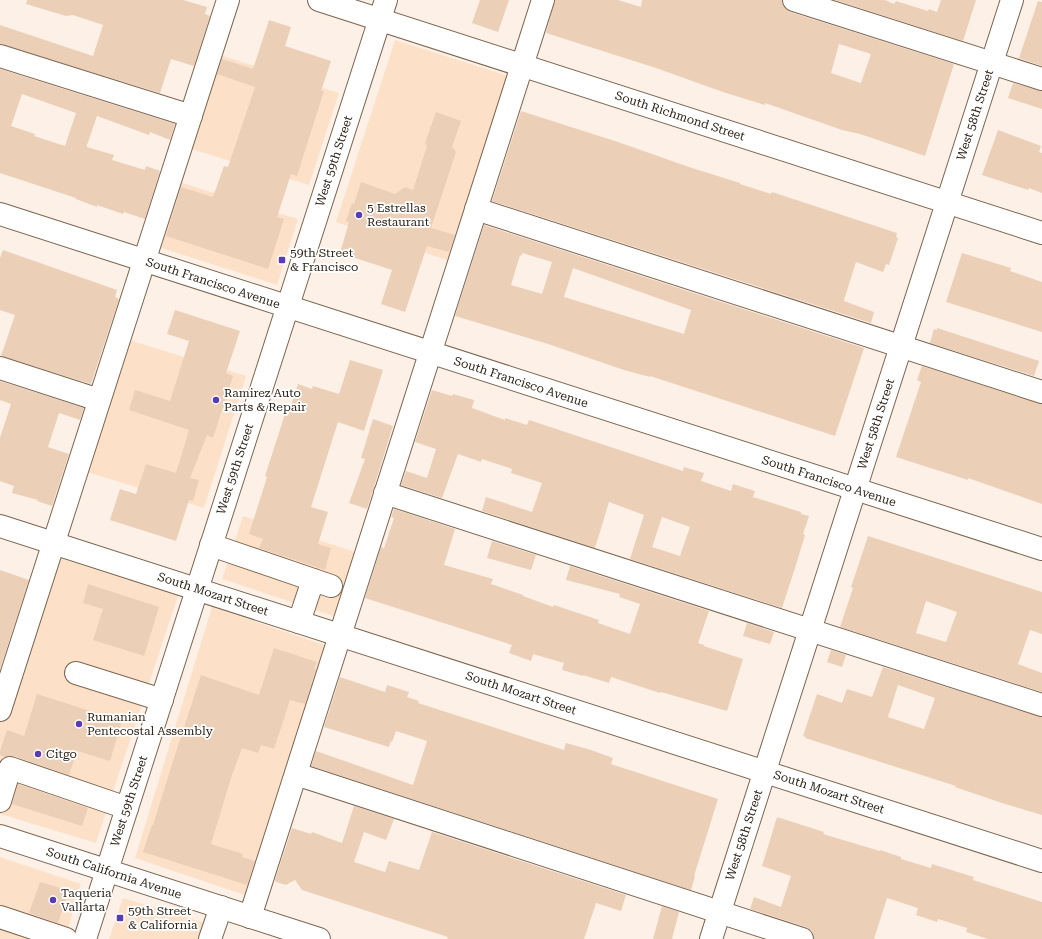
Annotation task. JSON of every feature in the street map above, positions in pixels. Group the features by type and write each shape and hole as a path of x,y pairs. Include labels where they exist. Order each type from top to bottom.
{"street":[{"path":"0,710 4,683 53,543 228,0"},
{"name":"South Richmond Street","path":"318,0 383,10 522,65 1042,233"},
{"path":"250,917 543,0"},
{"path":"794,0 1042,79"},
{"name":"West 58th Street","path":"711,939 1012,0"},
{"name":"West 59th Street","path":"85,939 383,10"},
{"path":"0,56 190,116"},
{"path":"476,209 1042,392"},
{"name":"South Francisco Avenue","path":"0,214 1042,549"},
{"path":"0,368 99,400"},
{"path":"385,494 1042,705"},
{"name":"South Mozart Street","path":"0,526 1042,861"},
{"path":"211,545 322,583 299,622"},
{"path":"76,673 162,700"},
{"path":"0,801 10,768 127,808"},
{"path":"296,774 802,939"},
{"name":"South California Avenue","path":"0,836 319,939"},
{"path":"210,939 221,907"},
{"path":"0,917 66,939"}],"shaded area":[{"path":"395,40 518,79 458,264 336,222"},
{"path":"211,52 339,93 309,185 181,146"},
{"path":"170,179 298,219 277,285 149,244"},
{"path":"119,337 246,376 204,508 77,469"},
{"path":"243,516 365,555 345,620 222,579"},
{"path":"50,555 178,596 96,843 0,814 0,710"},
{"path":"212,607 336,649 256,899 135,858"},
{"path":"0,857 81,884 65,939 0,939"},
{"path":"123,898 215,926 210,939 109,939"}],"building":[{"path":"27,0 183,0 207,7 205,14 210,16 194,66 171,59 160,93 0,44 0,25 93,56 103,25 73,15 66,16 26,4"},
{"path":"480,0 509,0 498,32 472,23"},
{"path":"555,0 618,0 641,7 642,0 782,0 785,8 790,12 954,64 925,156 860,134 842,130 765,103 765,105 723,92 656,68 546,33","holes":["839,44 871,54 861,83 831,73"]},
{"path":"835,0 885,0 894,4 896,1 928,11 929,9 937,12 941,0 976,0 963,41"},
{"path":"1038,1 1042,2 1042,66 1019,58"},
{"path":"269,20 291,27 285,46 331,61 321,91 324,91 297,176 291,174 277,217 284,219 268,269 166,236 181,187 213,197 224,166 228,167 255,87 217,74 222,59 253,69"},
{"path":"0,69 175,124 170,140 150,132 149,135 97,116 87,145 87,147 114,155 112,160 145,170 146,166 160,171 145,219 124,212 123,214 97,205 97,207 76,198 0,173","holes":["22,94 76,113 65,146 34,136 35,134 11,126"]},
{"path":"1013,83 1042,91 1042,109 1008,98"},
{"path":"521,111 618,142 740,184 771,194 772,192 897,233 896,237 898,238 889,265 886,264 883,272 856,262 844,300 874,312 871,323 492,201"},
{"path":"436,112 461,121 452,147 456,152 431,228 455,235 449,252 427,246 405,312 381,304 392,270 340,253 349,222 346,221 352,203 354,204 361,182 395,194 405,187 413,190 427,146 425,143"},
{"path":"998,130 1041,146 1039,152 1042,153 1042,193 982,175"},
{"path":"484,225 864,348 835,436 650,376 624,370 548,344 455,316","holes":["522,253 552,262 542,294 511,285 520,255 522,256","573,268 691,310 684,334 564,297"]},
{"path":"3,250 117,290 115,297 119,299 91,384 1,356 15,315 0,310 0,258"},
{"path":"962,253 1011,268 1010,271 1042,282 1042,332 946,302"},
{"path":"175,310 240,331 226,373 233,376 213,438 207,435 190,478 199,480 193,501 189,500 176,541 110,520 120,489 136,494 146,464 176,473 189,430 129,410 135,390 170,401 189,341 167,334"},
{"path":"937,328 1039,361 1034,376 930,343 934,329 937,330"},
{"path":"350,360 383,370 364,431 338,422 311,507 328,512 318,544 331,548 325,570 259,548 263,539 249,534 267,477 265,476 285,414 288,415 298,384 312,389 313,386 339,394"},
{"path":"922,366 1042,404 1042,504 968,478 968,480 896,457 921,382 917,380"},
{"path":"0,381 84,408 80,420 59,413 48,447 69,454 52,506 37,501 38,500 12,493 14,486 0,481 0,438 11,404 0,400"},
{"path":"432,390 452,396 453,394 474,400 472,408 505,420 505,418 527,425 529,420 683,471 684,467 704,473 701,481 731,491 733,484 755,491 753,497 801,512 801,514 809,516 803,534 805,535 782,608 630,559 644,515 609,502 595,548 482,511 486,497 532,512 542,483 511,473 512,469 482,459 481,462 458,454 442,498 401,485 406,471 427,478 436,449 415,442","holes":["662,517 690,527 680,556 652,547"]},
{"path":"373,419 393,426 367,509 349,503 365,459 361,458"},
{"path":"394,509 455,529 444,565 493,579 491,584 553,607 554,605 599,620 598,623 630,634 640,604 619,597 620,594 566,580 570,566 709,611 698,643 743,659 727,711 661,692 660,693 611,677 609,683 562,670 564,663 533,654 531,661 509,653 512,645 365,598 381,547 384,548 394,518 391,517"},
{"path":"868,536 1042,592 1042,634 1030,630 1018,664 1042,673 1042,692 840,627 853,588 851,587","holes":["926,601 957,612 946,642 916,633"]},
{"path":"492,541 536,555 531,570 487,558"},
{"path":"0,570 29,580 0,669"},
{"path":"88,584 159,607 144,656 93,640 103,609 83,603"},
{"path":"747,623 774,632 770,644 743,636"},
{"path":"274,648 317,662 305,704 290,700 274,749 261,745 258,753 242,748 231,778 211,844 243,854 242,857 255,861 247,885 143,852 201,675 259,695"},
{"path":"831,650 846,655 842,667 827,662"},
{"path":"883,667 1042,717 1042,815 805,738 806,737 803,736 817,694 842,703 847,689 872,697","holes":["898,685 935,698 924,729 888,717"]},
{"path":"340,677 385,692 387,685 409,692 407,697 419,701 418,703 564,750 566,743 591,750 613,758 611,764 718,799 691,890 311,766 316,751 413,785 427,741 396,731 389,747 324,727"},
{"path":"37,694 122,721 110,761 77,751 69,775 14,756 5,757 0,755 7,730 24,736"},
{"name":"Citgo","path":"18,784 88,808 82,826 12,804"},
{"path":"354,806 394,819 386,840 364,832 354,862 385,872 389,861 419,870 432,832 626,895 621,911 596,903 584,939 447,939 448,937 302,890 295,880 286,885 276,882 275,880 292,828 311,834 312,832 342,843"},
{"path":"777,817 824,832 823,834 901,857 901,859 931,868 932,864 974,877 973,880 1042,902 1042,939 988,939 966,932 967,928 938,919 937,922 916,915 918,908 887,898 874,939 814,939 812,931 806,927 750,909 754,897 781,907 791,876 762,866"},
{"path":"40,882 64,889 67,895 58,923 29,913"},
{"path":"662,906 679,912 672,939 653,939"}],"place":[{"name":"5 Estrellas Restaurant","path":"359,215"},
{"name":"59th Street & Francisco","path":"282,260"},
{"name":"Ramirez Auto Parts & Repair","path":"216,400"},
{"name":"Rumanian Pentecostal Assembly","path":"79,724"},
{"name":"Citgo","path":"38,754"},
{"name":"Taqueria Vallarta","path":"53,900"},
{"name":"59th Street & California","path":"120,918"}]}
